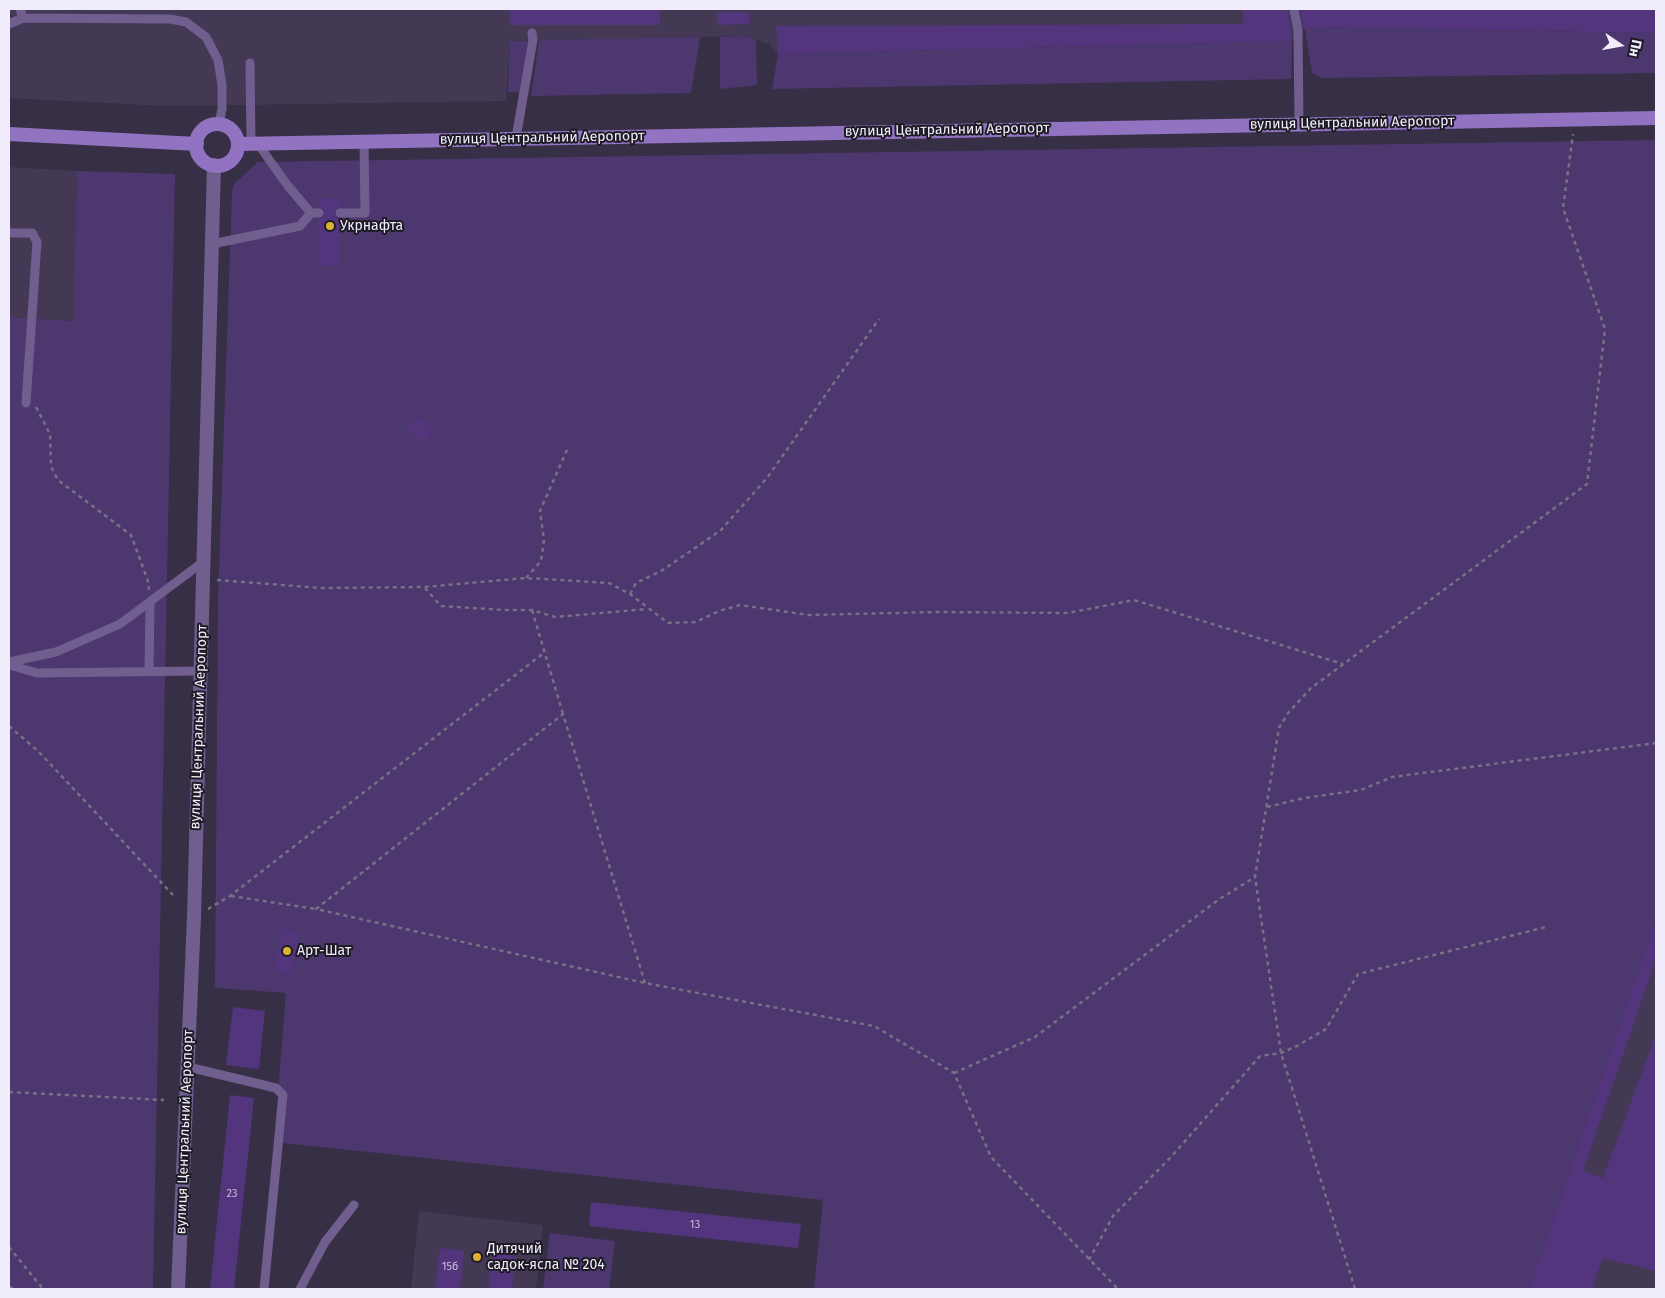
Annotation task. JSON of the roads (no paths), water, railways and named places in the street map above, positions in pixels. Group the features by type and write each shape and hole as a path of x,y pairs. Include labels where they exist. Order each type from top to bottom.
{"main road":[{"name":"вулиця Центральний Аеропорт","path":"249,144 1656,118"},
{"path":"219,124 228,127 249,144 237,151 229,162 214,165 204,161 200,156 197,144 202,130 208,126 219,124"},
{"path":"9,134 197,144"}],"street":[{"name":"вулиця Центральний Аеропорт","path":"178,1289 194,917 214,165"}],"lane":[{"path":"20,9 23,18"},
{"path":"1294,10 1298,30 1299,124"},
{"path":"9,24 23,18 170,19 186,22 206,37 218,60 222,85 222,110 219,124"},
{"path":"516,138 533,40 532,33"},
{"path":"212,244 300,226 315,213 249,144 250,63"},
{"path":"340,213 366,213 364,142"},
{"path":"9,233 32,233 37,242 26,403"},
{"path":"9,664 56,652 120,624 203,562"},
{"path":"148,671 150,602"},
{"path":"9,664 37,673 200,671"},
{"path":"188,1067 276,1088 283,1095 264,1289"},
{"path":"300,1289 325,1242 354,1205"}],"place":[{"name":"Укрнафта","path":"330,226"},
{"name":"Арт-Шат","path":"287,951"},
{"name":"Дитячий садок-ясла № 204","path":"477,1257"}]}
